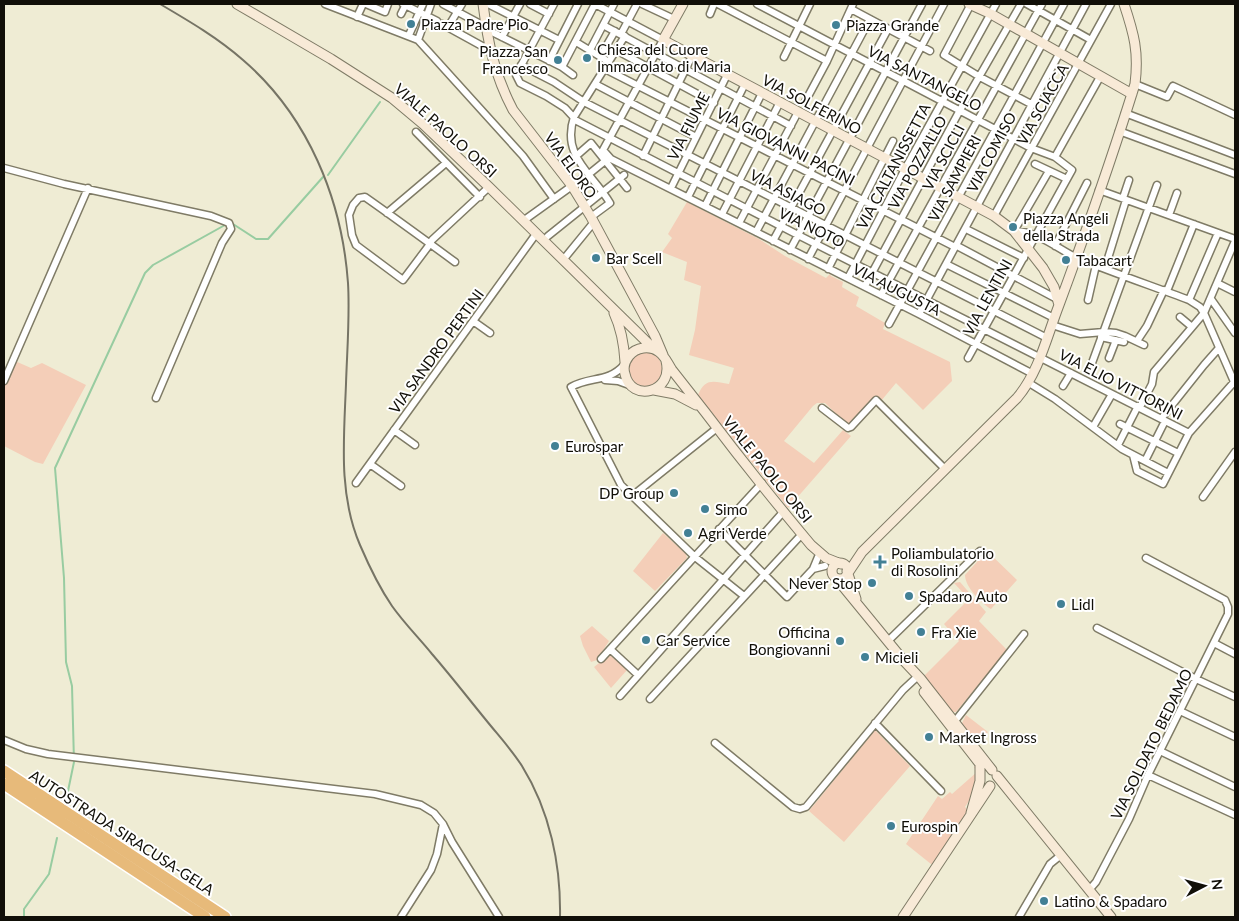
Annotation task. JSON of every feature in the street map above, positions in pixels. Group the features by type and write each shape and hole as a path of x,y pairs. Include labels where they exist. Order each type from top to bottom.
{"highway":[{"name":"AUTOSTRADA SIRACUSA-GELA","path":"4,771 225,917"},
{"name":"AUTOSTRADA SIRACUSA-GELA","path":"4,784 206,917"}],"street":[{"name":"VIALE PAOLO ORSI","path":"237,4 331,59 392,98 423,124 523,221 542,235 563,260 651,344"},
{"path":"325,4 418,40 511,143 554,199"},
{"path":"357,17 365,4 385,12 388,4"},
{"path":"401,14 405,4 482,46 489,47"},
{"path":"409,35 423,4"},
{"path":"418,40 431,4"},
{"path":"444,4 529,52 562,67 573,75"},
{"path":"442,24 458,11 462,4"},
{"name":"VIA ELORO","path":"483,4 489,30 489,47 496,73 513,110 572,186 592,219 651,344"},
{"path":"488,4 559,40"},
{"path":"502,37 520,4"},
{"path":"530,4 548,14"},
{"path":"521,65 554,4"},
{"path":"549,61 578,4"},
{"path":"562,67 595,4"},
{"name":"VIA SOLFERINO","path":"595,4 994,216 1014,231 1026,254 1048,274 1058,302"},
{"path":"590,50 614,4"},
{"path":"600,57 620,34 637,4"},
{"path":"642,4 674,20"},
{"path":"610,137 683,4"},
{"path":"710,14 716,4 827,61"},
{"name":"VIA SANTANGELO","path":"757,4 1031,148 1055,157 1072,170"},
{"path":"784,57 810,4"},
{"path":"790,250 922,4"},
{"path":"808,259 944,4"},
{"path":"1031,104 980,77 944,55 970,4 1132,94"},
{"name":"VIA CALTANISSETTA","path":"848,278 905,169 996,4"},
{"name":"VIA POZZALLO","path":"865,286 960,110 1021,4"},
{"path":"1027,4 1040,7 1055,20 1091,40"},
{"name":"VIA SAMPIERI","path":"889,324 1064,4"},
{"name":"VIA COMISO","path":"919,314 957,247 976,206 1086,4"},
{"name":"VIA SCIACCA","path":"994,216 1111,4"},
{"path":"971,813 980,777 980,764 931,701 904,661 845,591 843,572 1017,398 1029,383 1041,356 1058,302 1077,258 1135,84 1137,65 1134,33 1124,4"},
{"path":"805,102 827,61 852,6 870,19 930,51"},
{"name":"VIA SCICLI","path":"881,295 1040,7"},
{"path":"756,232 870,19"},
{"path":"603,25 790,126"},
{"path":"773,241 888,29"},
{"path":"563,260 592,219 610,203 603,191 586,176 575,157 571,128 574,117 616,50 620,34"},
{"name":"VIA GIOVANNI PACINI","path":"576,42 638,85 1014,276 1058,302"},
{"path":"616,50 714,103"},
{"path":"643,156 692,56"},
{"name":"VIA NOTO","path":"521,65 516,75 520,83 565,108 577,121 728,200 1041,356"},
{"name":"VIA ASIAGO","path":"521,65 554,82 584,102 1047,338"},
{"name":"VIA FIUME","path":"671,188 727,75"},
{"path":"1055,157 1100,77"},
{"path":"595,84 696,137"},
{"path":"688,198 745,84"},
{"path":"1135,84 1167,97 1173,86 1235,115"},
{"path":"705,206 762,93"},
{"path":"722,214 780,102"},
{"path":"739,223 798,112"},
{"path":"1125,113 1235,155"},
{"path":"1119,131 1235,174"},
{"path":"416,132 480,197"},
{"name":"VIA AUGUSTA","path":"610,137 603,150 611,159 976,342 1033,374"},
{"path":"828,269 893,141"},
{"path":"575,157 590,143 622,177 627,188"},
{"path":"523,221 605,160"},
{"path":"387,213 446,162"},
{"path":"1035,164 1067,179"},
{"path":"4,168 211,216 229,223 231,229 222,243 156,398"},
{"name":"VIA LENTINI","path":"968,358 1072,170"},
{"path":"1014,231 1049,171"},
{"name":"VIA SANDRO PERTINI","path":"356,483 473,321 542,235 622,177"},
{"path":"1105,268 1129,180"},
{"path":"1054,246 1087,183"},
{"path":"1092,363 1157,185"},
{"path":"4,381 88,188"},
{"path":"455,262 430,244 387,213 365,197 358,198 353,205 349,215 352,236 356,245 403,280 430,244 489,188"},
{"path":"1099,190 1235,240 1204,313 1154,372 1152,384 1139,407 1123,426 1118,445"},
{"path":"1169,215 1178,193"},
{"path":"1138,341 1166,291 1194,224"},
{"path":"968,230 1026,254"},
{"name":"VIA SOLFERINO","path":"1014,231 1020,231 1036,237 1077,258 1189,300 1200,307 1204,313"},
{"path":"1189,300 1218,233"},
{"path":"946,264 1053,322 1080,334 1120,334 1144,345"},
{"path":"1088,300 1096,265"},
{"path":"1048,274 1067,284"},
{"path":"1217,283 1235,292"},
{"path":"1210,299 1235,333"},
{"path":"612,308 619,324 625,377 632,386"},
{"path":"1132,455 1137,471 1163,484 1189,433 1235,382 1204,313"},
{"path":"1180,317 1192,327"},
{"path":"473,321 490,333"},
{"path":"1102,335 1124,342"},
{"path":"1109,358 1116,340"},
{"path":"654,390 665,381 668,368 665,359 651,344 634,352 612,376 581,382 571,387 621,485 695,557 744,596"},
{"path":"1144,461 1163,420 1219,348"},
{"name":"VIA ELIO VITTORINI","path":"1041,356 1189,433"},
{"name":"VIALE PAOLO ORSI","path":"665,359 717,428 811,545"},
{"path":"1063,386 1071,373"},
{"path":"596,380 618,381 642,391 654,390 675,394 687,398 703,410"},
{"path":"1029,383 1056,397 1122,449 1168,473"},
{"path":"1093,427 1112,394"},
{"path":"822,408 848,428 876,400 945,469"},
{"path":"1123,426 1178,453"},
{"path":"632,496 717,428"},
{"path":"394,430 415,445"},
{"path":"1203,497 1235,452"},
{"path":"370,464 401,486"},
{"path":"601,659 762,484"},
{"path":"620,696 784,511"},
{"path":"719,529 787,597 813,569 818,557"},
{"path":"650,698 802,534"},
{"path":"811,545 825,566"},
{"path":"811,545 843,572 861,608"},
{"path":"888,641 980,551"},
{"path":"843,572 862,552"},
{"name":"VIA SOLDATO BEDAMO","path":"1089,890 1096,882 1129,819 1148,775 1228,614 1225,600 1146,558"},
{"path":"813,569 825,566 843,572"},
{"path":"1097,628 1235,697"},
{"path":"955,722 1024,634"},
{"path":"1214,643 1235,654"},
{"path":"610,649 638,675"},
{"path":"916,678 955,722 1111,917"},
{"path":"715,743 793,807 800,809 806,807 903,690 916,678"},
{"path":"931,701 939,707 948,720 955,722"},
{"path":"1180,711 1235,737"},
{"path":"955,722 955,726 968,743 973,755"},
{"path":"875,723 941,791"},
{"path":"4,740 31,750 75,758 375,794 421,805 434,814 443,824 452,842 499,917"},
{"path":"1160,751 1235,787"},
{"path":"980,777 986,770 995,773"},
{"path":"903,917 971,813 996,782 995,773"},
{"path":"1148,775 1235,815"},
{"path":"980,777 984,786 1002,789 1016,798"},
{"path":"401,917 431,870 443,824"},
{"path":"1019,917 1050,864 1061,855"}],"shaded area":[{"path":"687,202 759,239 785,256 826,278 830,274 843,282 842,287 859,297 856,306 885,323 883,329 950,362 952,381 923,410 896,383 881,401 875,396 848,425 825,403 817,403 813,406 784,441 814,463 843,430 851,436 788,508 698,395 707,383 729,384 734,368 689,355 695,330 701,286 684,280 687,262 662,252 672,238 668,234"},
{"path":"645,352 652,353 657,357 661,362 661,376 657,381 652,385 645,386 638,385 633,381 629,376 628,369 629,362 633,357 638,353"},
{"path":"15,361 31,368 42,363 86,385 43,464 35,462 4,446 4,386"},
{"path":"663,533 686,554 687,558 655,591 633,571"},
{"path":"987,551 1017,580 991,609 971,590 965,575"},
{"path":"960,582 986,612 979,621 1007,650 956,712 950,712 922,678 959,641 944,624 969,599 954,583"},
{"path":"592,626 609,641 597,660 591,662 580,636"},
{"path":"612,653 634,676 627,670 611,688 594,667"},
{"path":"966,715 988,732 978,746 961,725"},
{"path":"875,730 910,766 844,842 809,811"},
{"path":"977,772 975,787 965,807 969,811 934,865 906,844 938,796 942,799 950,792 952,794"}],"waterway":[{"path":"328,175 380,102"},
{"path":"233,224 256,239 268,239 323,177"},
{"path":"68,791 74,762 72,686 66,662 64,578 55,468 145,273 153,265 225,225"},
{"path":"24,917 24,909 49,874 57,838"}],"railway":[{"path":"160,4 224,44 266,82 286,107 318,161 338,221 348,283 349,321 344,466 345,486 353,526 371,569 392,606 509,748 532,783 547,820 556,858 560,917"}],"place":[{"name":"Piazza Padre Pio","path":"411,24"},
{"name":"Piazza Grande","path":"836,25"},
{"name":"Chiesa del Cuore Immacolato di Maria","path":"587,58"},
{"name":"Piazza San Francesco","path":"558,60"},
{"name":"Piazza Angeli della Strada","path":"1013,227"},
{"name":"Bar Scell","path":"596,258"},
{"name":"Tabacart","path":"1066,260"},
{"name":"Eurospar","path":"555,446"},
{"name":"DP Group","path":"674,493"},
{"name":"Simo","path":"705,509"},
{"name":"Agri Verde","path":"688,533"},
{"name":"Poliambulatorio di Rosolini","path":"880,562"},
{"name":"Never Stop","path":"872,583"},
{"name":"Spadaro Auto","path":"909,596"},
{"name":"Lidl","path":"1061,604"},
{"name":"Fra Xie","path":"921,632"},
{"name":"Car Service","path":"646,640"},
{"name":"Officina Bongiovanni","path":"840,641"},
{"name":"Micieli","path":"865,657"},
{"name":"Market Ingross","path":"929,737"},
{"name":"Eurospin","path":"891,826"},
{"name":"Latino & Spadaro","path":"1044,901"}]}
